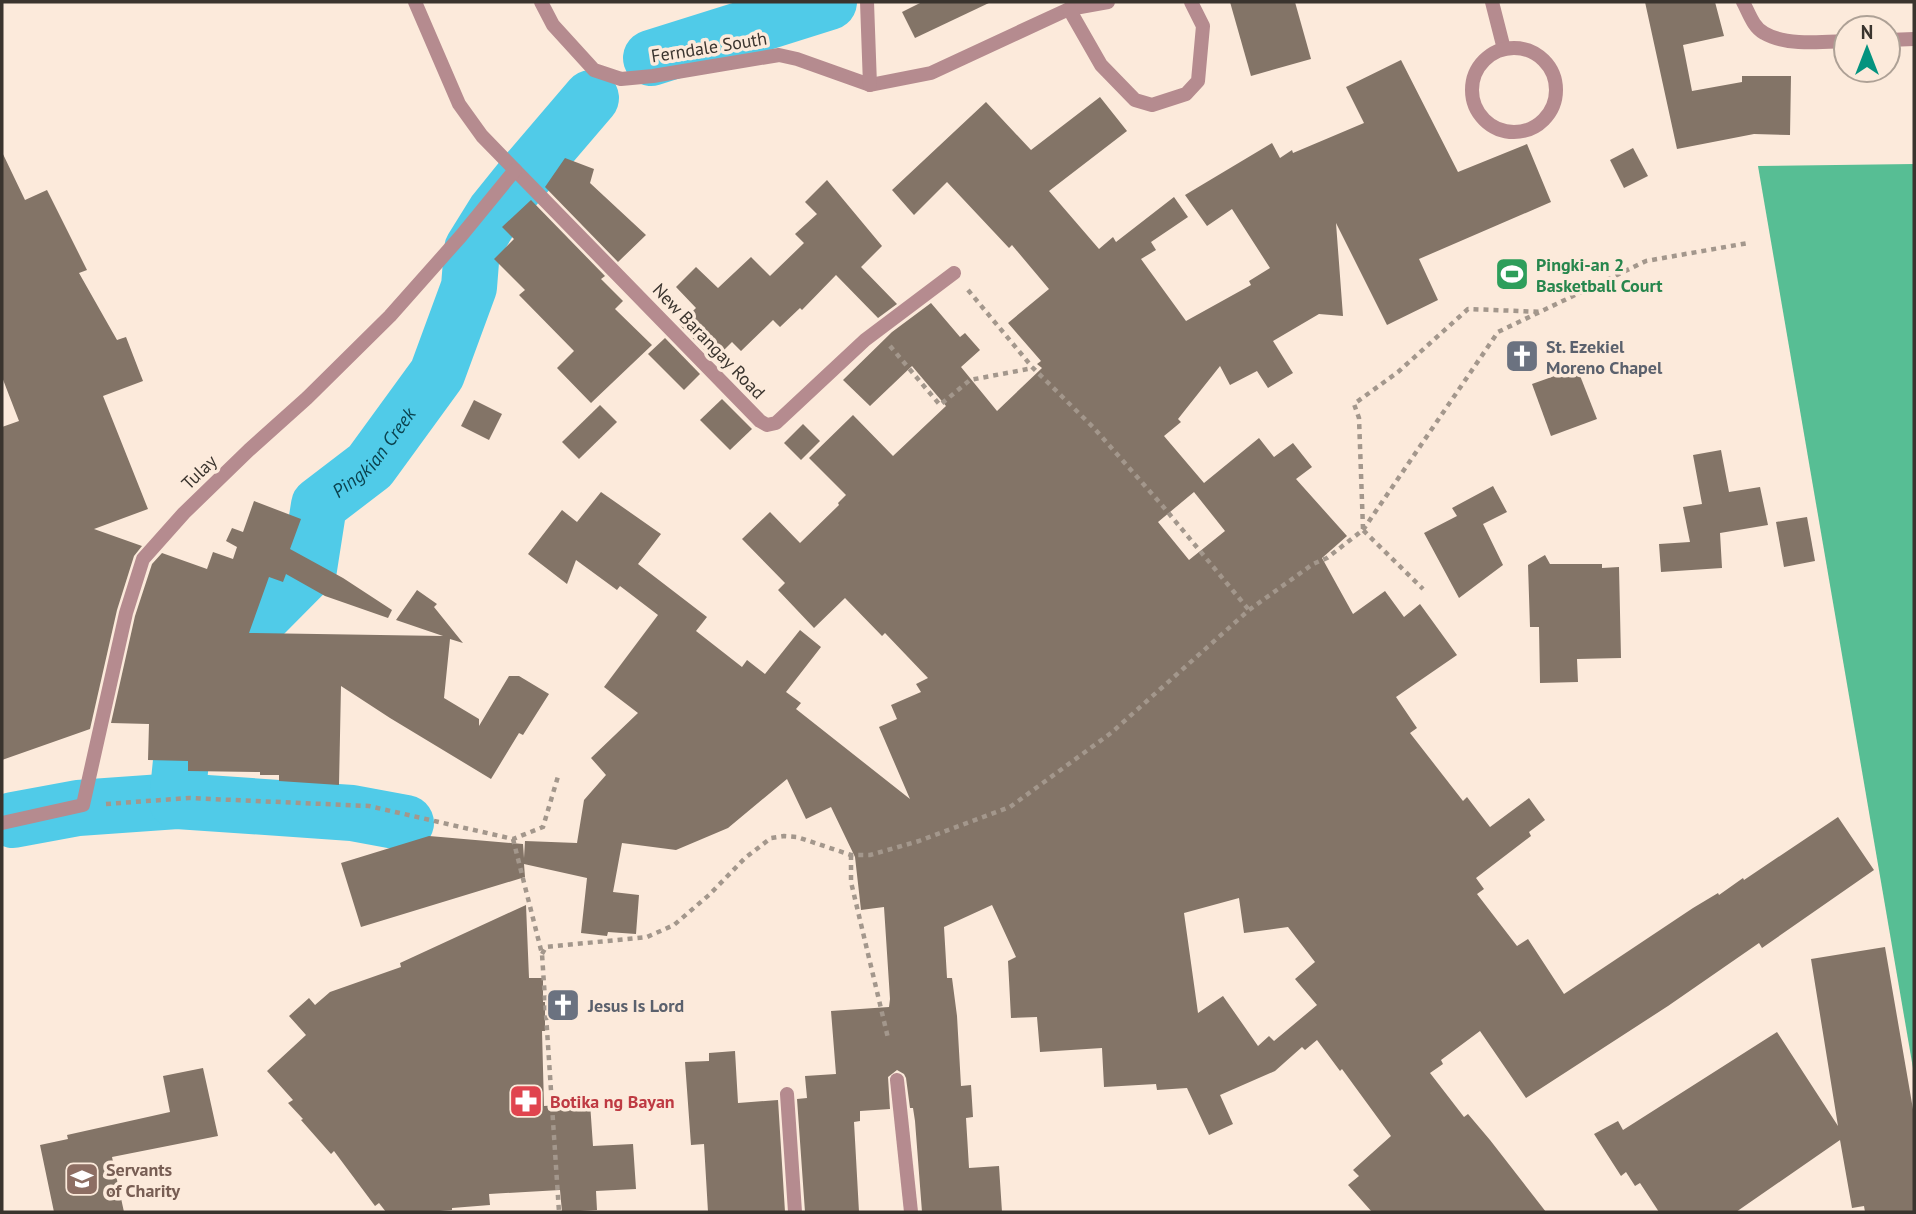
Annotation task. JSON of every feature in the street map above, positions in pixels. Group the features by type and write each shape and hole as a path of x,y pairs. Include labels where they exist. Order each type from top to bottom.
{"street":[{"path":"415,2 460,104 482,136 515,171"},
{"name":"Ferndale South","path":"541,2 553,25 594,70 621,79 779,55 870,85 931,74 1069,9 1108,2"},
{"path":"867,2 870,85"},
{"path":"1069,9 1101,65 1135,100 1152,105 1186,94 1198,81 1203,26 1191,2"},
{"path":"1492,2 1504,49"},
{"path":"1743,2 1753,23 1763,33 1808,43 1832,42"},
{"path":"1518,48 1532,52 1544,60 1552,71 1556,99 1551,112 1530,130 1516,133 1489,125 1479,116 1473,103 1471,89 1474,75 1481,63 1491,54 1504,49 1518,48"},
{"name":"New Barangay Road","path":"515,171 760,421 767,425 776,423 865,340 954,273"},
{"name":"Tulay","path":"83,805 126,613 143,559 184,513 390,316 515,171"},
{"path":"2,823 83,805"},
{"path":"897,1080 911,1212"},
{"path":"787,1094 795,1212"}],"path":[{"path":"542,954 546,947 647,937 674,925 709,895 745,858 771,838 797,837 851,855 870,855 919,841 1010,807 1111,733 1249,610 1363,530 1497,332 1544,312 1646,261 1748,243"},
{"path":"954,273 1033,368 1094,428 1249,610"},
{"path":"1423,589 1363,530 1359,418 1354,404 1398,372 1468,309 1544,312"},
{"path":"865,340 887,343 940,405 970,380 1033,368"},
{"path":"83,805 189,798 369,806 513,839 543,827 559,773"},
{"path":"513,839 542,954 559,1212"},
{"path":"851,855 851,882 888,1038"}],"green space":[{"path":"1914,164 1914,1074 1758,166"}],"building":[{"path":"922,2 991,2 915,38 902,12"},
{"path":"1230,2 1295,2 1311,59 1251,76"},
{"path":"1645,2 1715,2 1724,36 1683,45 1692,91 1742,82 1742,76 1791,76 1790,135 1754,134 1677,149"},
{"path":"1401,60 1458,172 1527,144 1551,202 1419,259 1438,300 1387,325 1336,223 1343,316 1319,314 1273,341 1293,373 1268,388 1257,371 1230,385 1220,366 1178,419 1181,422 1164,436 1204,483 1259,438 1274,457 1293,443 1312,467 1296,479 1347,536 1322,558 1353,614 1385,591 1404,617 1420,604 1457,655 1396,697 1417,728 1410,733 1463,801 1467,797 1490,827 1529,798 1545,820 1529,832 1531,836 1476,878 1484,889 1477,894 1517,946 1528,939 1564,994 1693,908 1718,893 1719,895 1743,878 1744,880 1838,817 1874,870 1762,948 1759,943 1526,1098 1480,1031 1441,1060 1443,1064 1430,1073 1464,1117 1468,1114 1490,1140 1546,1212 1372,1212 1348,1185 1359,1176 1353,1170 1391,1136 1317,1040 1305,1050 1302,1047 1275,1071 1220,1095 1233,1124 1209,1135 1187,1088 1157,1090 1156,1084 1104,1087 1102,1048 1040,1052 1037,1017 1011,1018 1008,961 1016,957 992,905 944,927 947,978 952,978 957,1016 961,1086 971,1085 973,1117 966,1118 969,1168 999,1166 1002,1212 922,1212 913,1108 910,1108 906,1078 897,1070 888,1077 890,1109 860,1111 860,1121 854,1122 859,1212 805,1212 797,1099 807,1098 805,1076 836,1074 831,1011 889,1007 890,999 884,907 861,910 855,857 831,807 806,819 787,779 728,828 676,850 622,843 613,892 639,895 636,934 608,932 607,936 581,933 587,878 524,864 525,877 361,927 341,863 429,836 523,844 524,858 525,841 577,843 584,800 606,775 591,758 638,713 604,687 658,615 620,586 617,590 576,560 567,584 528,554 562,510 577,522 601,492 661,534 638,564 707,617 696,631 742,667 747,660 765,674 800,630 821,647 786,692 801,703 796,709 910,799 879,727 897,719 891,705 921,692 916,684 928,678 885,633 882,636 845,598 814,628 778,590 785,583 742,539 770,512 800,543 839,505 846,495 809,458 853,415 893,456 946,406 912,366 870,406 843,380 892,332 931,303 960,337 965,333 980,350 961,367 997,411 1042,368 1037,364 1041,361 1008,323 1049,289 1012,245 1009,248 947,182 914,215 892,190 986,102 1031,150 1100,97 1127,131 1049,191 1099,249 1113,237 1116,242 1174,197 1188,217 1151,242 1156,250 1141,259 1186,321 1251,285 1249,281 1270,268 1232,209 1207,226 1185,195 1272,143 1280,158 1292,150 1293,153 1364,123 1346,87","holes":["1194,492 1225,531 1189,560 1158,522","1239,898 1244,933 1288,927 1315,962 1295,979 1317,1005 1274,1041 1269,1036 1258,1046 1223,996 1198,1013 1184,913"]},
{"path":"1633,148 1648,176 1624,188 1610,160"},
{"path":"2,152 25,200 47,190 87,270 79,273 117,340 126,337 143,381 103,396 148,509 94,529 142,546 134,556 117,610 90,729 2,760 2,427 19,421 2,377"},
{"path":"565,158 594,169 590,183 646,235 618,262 545,187"},
{"path":"827,180 882,246 861,267 897,304 878,318 836,275 802,310 800,308 780,327 773,320 741,351 732,342 714,360 679,324 696,308 676,287 696,267 718,288 751,257 770,276 804,243 795,234 817,214 805,202"},
{"path":"531,200 605,276 601,279 623,301 615,309 652,345 591,403 557,368 574,351 519,295 525,290 494,259 514,239 502,227"},
{"path":"665,338 700,374 684,390 648,354"},
{"path":"1577,368 1597,419 1551,436 1532,384"},
{"path":"722,399 752,429 730,450 700,420"},
{"path":"474,400 502,414 489,440 461,426"},
{"path":"600,405 617,422 579,459 562,442"},
{"path":"803,424 820,441 801,460 784,443"},
{"path":"1721,450 1729,492 1760,487 1768,525 1720,533 1722,568 1661,572 1659,544 1690,542 1683,507 1702,504 1693,455"},
{"path":"1493,486 1507,512 1483,524 1503,565 1459,598 1424,533 1457,516 1452,508"},
{"path":"254,501 301,519 290,549 343,578 392,610 388,618 325,596 286,574 283,582 269,577 249,633 443,636 396,620 417,590 437,604 434,607 463,643 450,639 444,698 479,719 479,726 509,676 519,676 549,694 523,735 519,733 491,779 341,686 339,785 279,781 279,775 260,775 260,772 188,771 188,761 148,760 149,724 111,723 135,616 152,564 162,553 207,569 213,552 233,559 237,547 226,541 232,528 243,532"},
{"path":"1807,517 1815,561 1784,567 1776,522"},
{"path":"1545,555 1550,564 1602,564 1602,568 1619,567 1621,658 1577,659 1578,682 1540,683 1539,627 1530,627 1528,565"},
{"path":"526,905 529,978 543,978 544,1106 590,1103 593,1146 633,1144 636,1189 596,1191 597,1210 562,1212 560,1190 489,1194 490,1205 452,1210 386,1212 379,1203 375,1206 334,1151 331,1154 301,1120 303,1119 288,1103 293,1100 267,1071 306,1035 289,1016 309,998 315,1005 330,992 401,967 400,963"},
{"path":"1885,947 1914,1115 1914,1212 1865,1212 1864,1206 1852,1208 1840,1140 1736,1212 1659,1212 1640,1183 1635,1186 1626,1172 1621,1176 1594,1134 1618,1121 1623,1130 1777,1032 1838,1126 1811,959"},
{"path":"735,1051 738,1103 778,1100 785,1212 708,1212 704,1144 691,1145 685,1062 709,1061 709,1053"},
{"path":"203,1068 218,1136 112,1157 124,1212 54,1212 40,1145 68,1139 67,1135 170,1112 163,1076"}],"waterway":[{"path":"651,58 829,2"},
{"name":"Pingkian Creek","path":"406,823 352,813 177,801 188,691 309,569 319,505 370,466 437,374 469,287 472,249 495,212 591,98"},
{"name":"Pingkian Creek","path":"13,820 78,808 177,801"}],"place":[{"name":"Pingki-an 2 Basketball Court","path":"1512,274"},
{"name":"St. Ezekiel Moreno Chapel","path":"1522,356"},
{"name":"Jesus Is Lord","path":"563,1005"},
{"name":"Botika ng Bayan","path":"526,1101"},
{"name":"Servants of Charity","path":"82,1179"}]}
